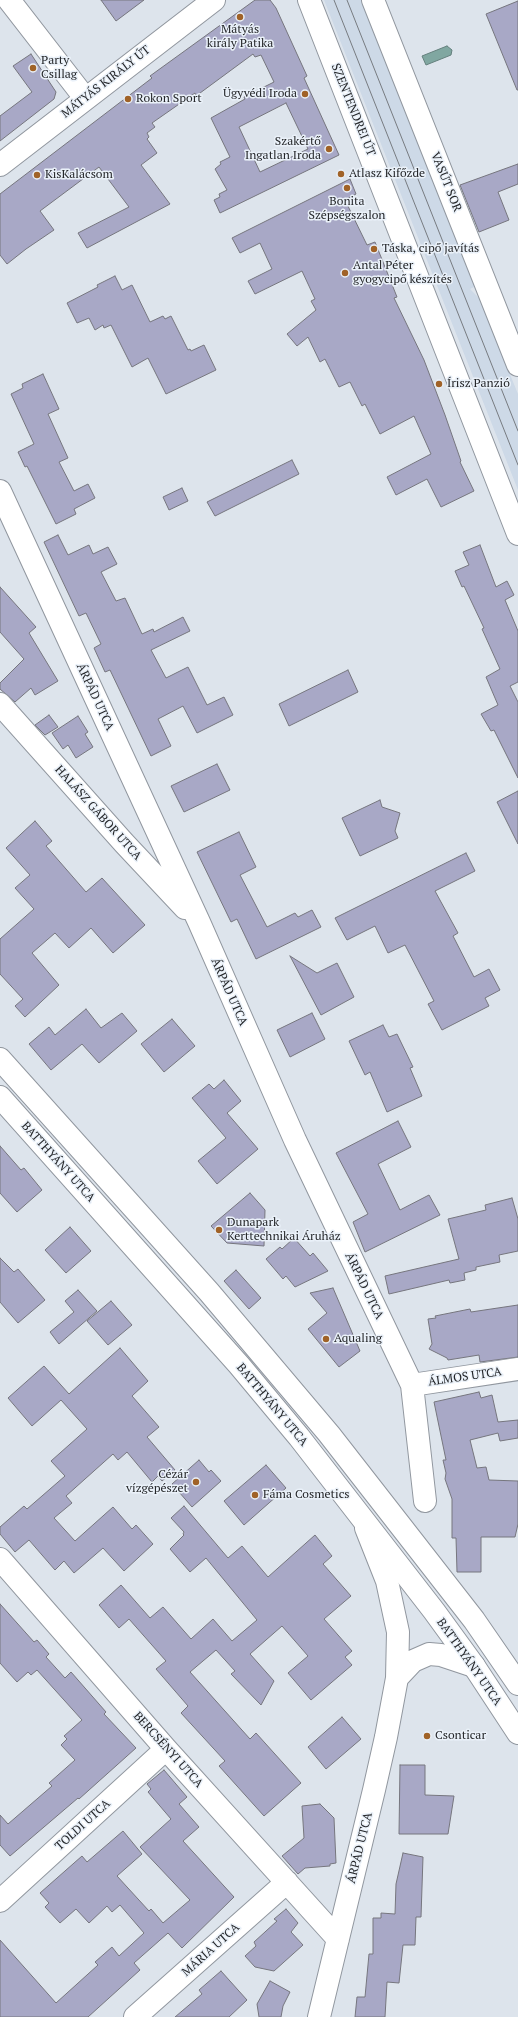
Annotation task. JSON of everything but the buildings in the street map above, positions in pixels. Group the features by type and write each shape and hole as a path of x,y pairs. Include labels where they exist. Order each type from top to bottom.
{"street":[{"path":"9,0 85,98"},
{"name":"MÁTYÁS KIRÁLY ÚT","path":"0,165 214,0"},
{"name":"SZENTENDREI ÚT","path":"309,0 518,534"},
{"name":"VASÚT SOR","path":"373,0 518,365"},
{"name":"ÁRPÁD UTCA","path":"0,491 199,922 295,1140 412,1385 425,1501"},
{"name":"HALÁSZ GÁBOR UTCA","path":"0,704 124,842 199,922"},
{"path":"124,842 154,825"},
{"name":"BATTHYÁNY UTCA","path":"0,1059 209,1292 329,1434 474,1620 518,1684"},
{"name":"BATTHYÁNY UTCA","path":"0,1097 239,1364 362,1518 474,1666 518,1733"},
{"name":"ÁLMOS UTCA","path":"412,1385 518,1370"},
{"name":"ÁRPÁD UTCA","path":"319,2017 386,1738 397,1678 398,1632 387,1581 362,1518"},
{"name":"BERCSÉNYI UTCA","path":"0,1559 166,1749 338,1939"},
{"path":"397,1678 413,1661 429,1654 441,1654 474,1666"},
{"name":"TOLDI UTCA","path":"0,1901 166,1749"},
{"name":"MÁRIA UTCA","path":"135,2017 287,1882"}],"shaded area":[{"path":"324,0 366,0 480,284 470,289 479,298 518,394 518,490"},
{"path":"447,46 452,50 451,55 426,65 422,56"}],"tram line":[{"path":"334,0 518,465"},
{"path":"347,0 518,431"}],"place":[{"name":"Mátyás király Patika","path":"240,17"},
{"name":"Party Csillag","path":"33,68"},
{"name":"Ügyvédi Iroda","path":"305,94"},
{"name":"Rokon Sport","path":"128,99"},
{"name":"Szakértő Ingatlan Iroda","path":"329,149"},
{"name":"Atlasz Kifőzde","path":"341,174"},
{"name":"KisKalácsom","path":"37,175"},
{"name":"Bonita Szépségszalon","path":"347,188"},
{"name":"Táska, cipő javítás","path":"374,249"},
{"name":"Antal Péter gyogycipő készítés","path":"345,273"},
{"name":"Írisz Panzió","path":"439,384"},
{"name":"Dunapark Kerttechnikai Áruház","path":"219,1230"},
{"name":"Aqualing","path":"326,1339"},
{"name":"Cézár vízgépészet","path":"196,1482"},
{"name":"Fáma Cosmetics","path":"255,1495"},
{"name":"Csonticar","path":"427,1736"}]}
